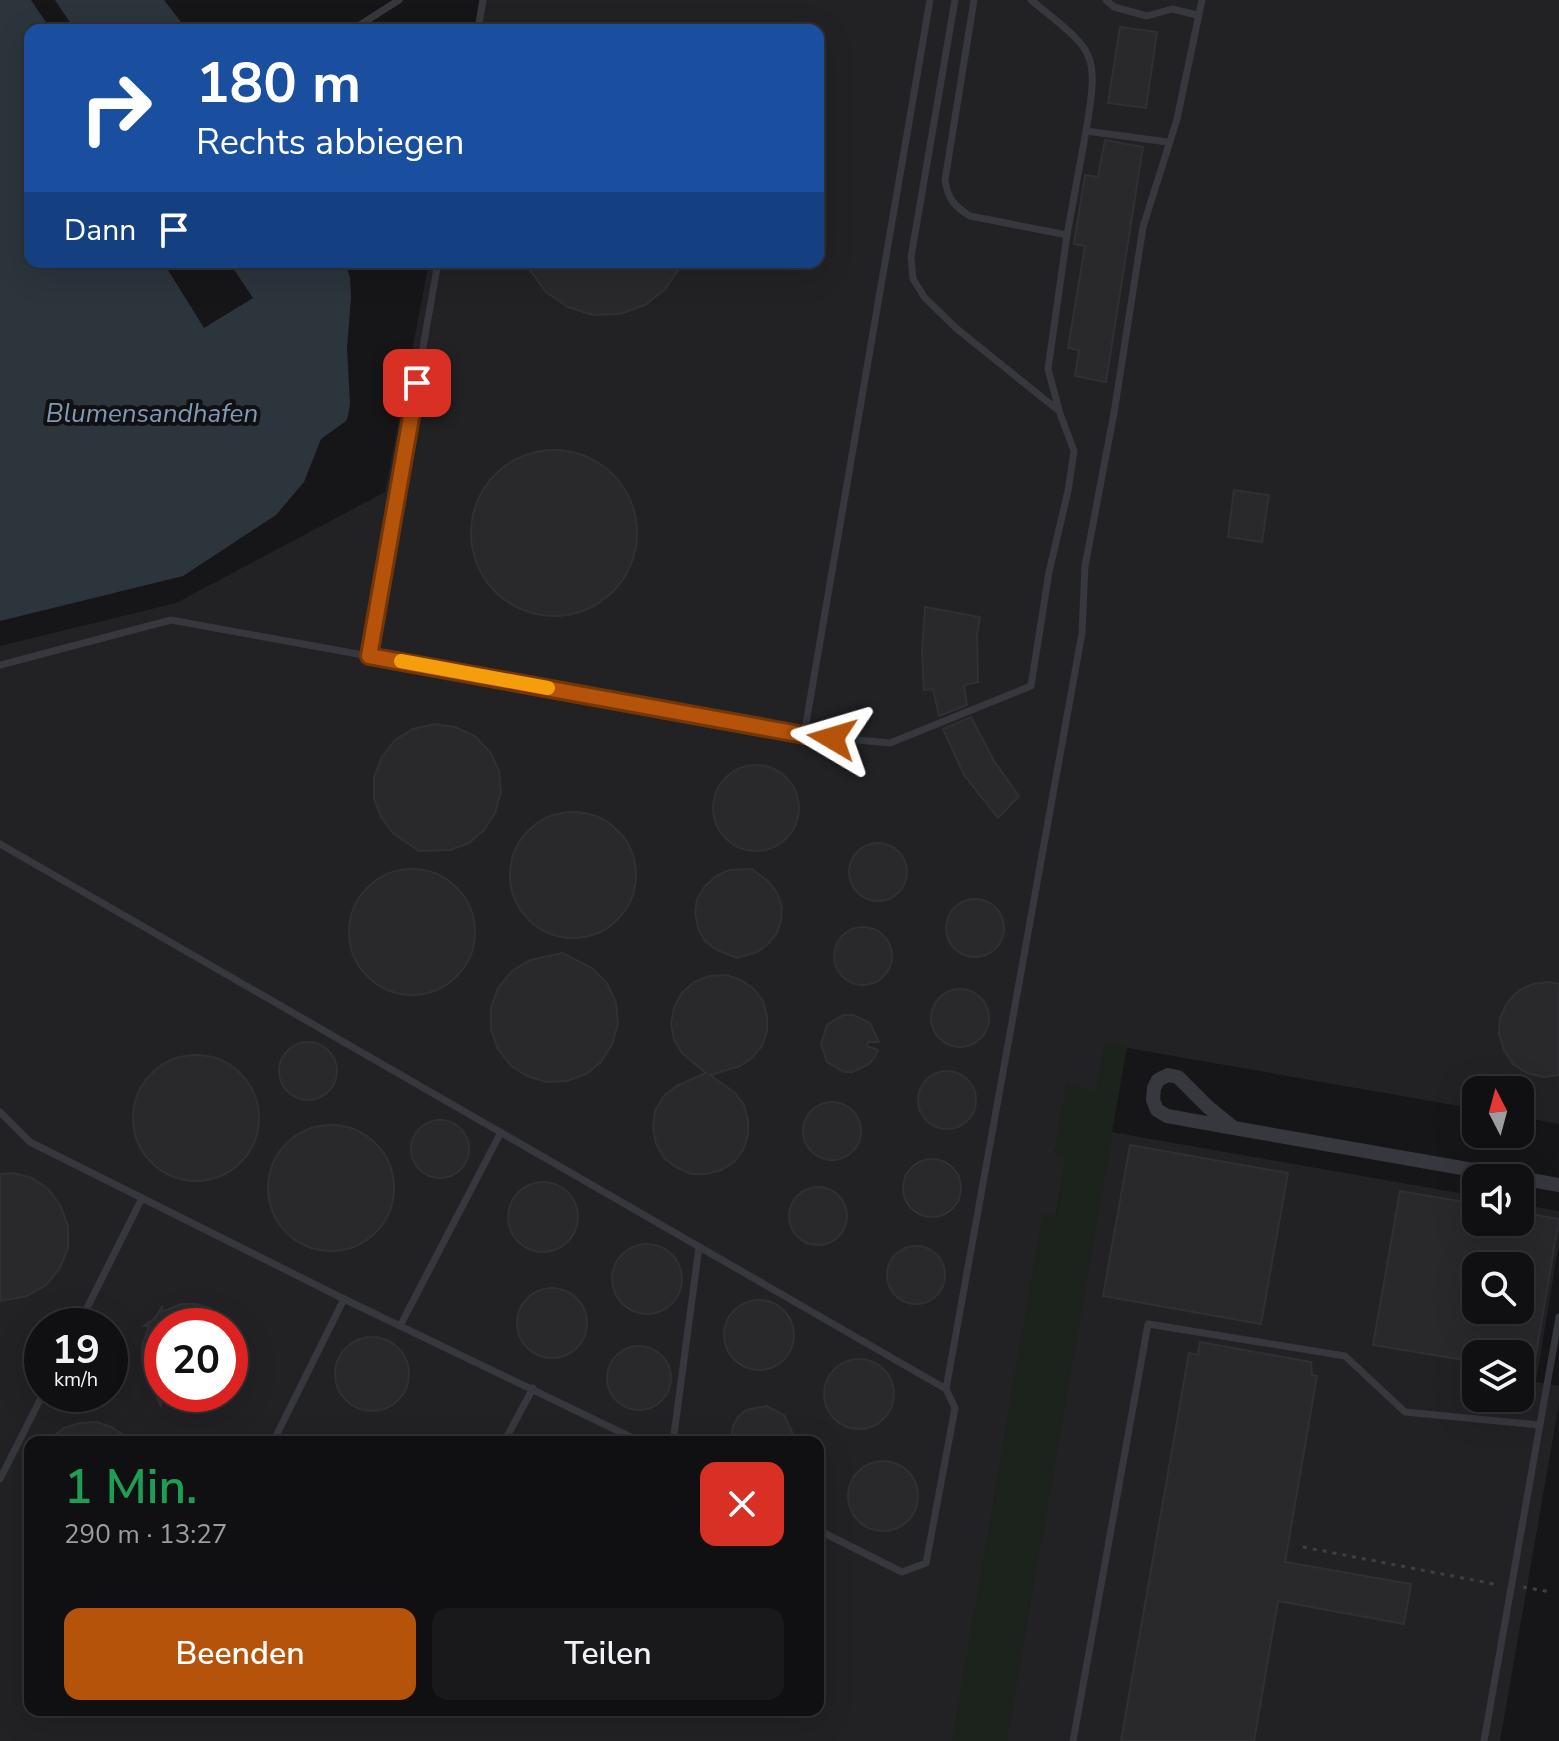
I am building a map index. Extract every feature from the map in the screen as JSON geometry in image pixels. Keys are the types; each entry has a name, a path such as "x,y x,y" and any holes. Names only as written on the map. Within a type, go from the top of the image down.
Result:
{"street":[{"path":"1234,1128 1178,1077 1168,1075 1158,1080 1153,1100 1157,1110 1167,1116 1234,1128 1462,1168"},
{"path":"1534,1181 1559,1185"}],"lane":[{"path":"361,24 399,0"},
{"path":"479,24 483,0"},
{"path":"804,735 930,0"},
{"path":"955,0 911,257 913,279 925,298 957,329 1059,411"},
{"path":"974,0 947,167 947,192 951,202 970,216 1067,235"},
{"path":"0,665 171,620 804,735 890,743 1031,686 1049,572 1074,451 1048,369 1094,73 1087,51 1079,41 1031,0"},
{"path":"1106,0 1114,7 1147,16 1172,9 1197,15"},
{"path":"946,1389 1082,633 1085,566 1114,413 1143,227 1177,119 1202,0"},
{"path":"1086,131 1168,142"},
{"path":"369,656 437,268"},
{"path":"0,844 946,1389 955,1408 926,1563 902,1572 824,1533"},
{"path":"0,1112 30,1142 344,1299 629,1436"},
{"path":"400,1326 501,1132"},
{"path":"87,1308 142,1198"},
{"path":"674,1436 699,1247"},
{"path":"276,1436 344,1299"},
{"path":"1484,1741 1559,1317"},
{"path":"1073,1741 1148,1324 1345,1356 1405,1412 1540,1425"},
{"path":"507,1436 533,1388"},
{"path":"0,1479 34,1412"}],"path":[{"path":"1303,1547 1488,1585 1551,1592"}],"shaded area":[{"path":"479,0 1559,0 1559,1124 1534,1120 1534,1076 1462,1076 1462,1107 1105,1044 1096,1094 1067,1084 1055,1153 1067,1155 1056,1216 1043,1215 953,1741 0,1741 0,646 176,603 385,492 428,268 824,268 824,24 475,24"},
{"path":"1105,1044 1127,1047 1006,1741 953,1741 1043,1214 1057,1215 1066,1156 1055,1153 1067,1083 1096,1093"},
{"path":"1112,1132 1462,1194 1462,1236 1534,1236 1534,1207 1559,1211 1559,1243 1536,1382 1559,1386 1559,1404 1500,1741 1006,1741"}],"water":[{"name":"Blumensandhafen","path":"0,0 164,0 182,24 24,24 24,268 347,268 351,298 347,348 348,416 346,421 321,439 304,482 276,515 183,576 0,621"}],"pier":[{"path":"31,0 55,0 71,24 47,24"},
{"path":"167,268 233,268 253,298 204,328"}],"building":[{"path":"1120,27 1157,32 1146,108 1108,103"},
{"path":"1105,140 1143,147 1106,382 1075,376 1079,350 1068,348 1085,246 1074,244 1085,175 1098,177"},
{"path":"528,268 680,268 665,289 645,305 620,314 593,315 568,307 546,292"},
{"path":"554,450 586,456 613,474 631,501 637,533 631,565 613,592 586,610 554,616 522,610 495,592 477,565 471,533 477,501 495,474 522,456"},
{"path":"1234,490 1269,495 1262,542 1228,537"},
{"path":"925,607 980,617 977,635 978,682 964,685 967,705 939,716 933,689 924,690 922,652"},
{"path":"971,717 994,761 1019,796 998,818 964,775 943,729"},
{"path":"434,724 455,727 475,736 490,752 499,771 501,792 495,813 484,830 469,843 450,850 419,851 393,833 381,817 374,798 374,777 382,757 395,740 413,729"},
{"path":"756,765 780,772 792,784 799,808 792,832 780,844 756,851 732,844 720,832 713,808 720,784 732,772"},
{"path":"573,812 597,817 618,830 631,851 636,875 631,899 618,920 597,933 573,938 549,933 528,920 515,899 510,875 515,851 528,830 549,817"},
{"path":"878,843 898,852 907,872 898,892 878,901 858,892 849,872 858,852"},
{"path":"412,869 436,874 457,887 470,908 475,932 470,956 457,977 436,990 412,995 388,990 367,977 354,956 349,932 354,908 367,887 388,874"},
{"path":"752,869 777,893 782,907 781,920 777,933 768,944 757,952 737,958 705,941 695,913 697,899 716,876 729,870"},
{"path":"975,899 995,908 1004,928 995,948 975,957 955,948 946,928 955,908"},
{"path":"863,927 883,936 892,956 883,976 863,985 843,976 834,956 843,936"},
{"path":"562,953 592,968 607,983 616,1002 618,1024 612,1044 601,1062 586,1074 567,1081 546,1082 527,1076 510,1065 498,1049 491,1030 491,1008 498,988 512,971 530,960"},
{"path":"726,975 754,989 763,1001 767,1031 762,1046 752,1058 740,1066 710,1075 735,1093 744,1105 748,1135 743,1150 734,1162 721,1170 691,1174 664,1158 656,1144 653,1127 655,1111 663,1097 676,1086 706,1073 683,1054 674,1040 671,1024 674,1007 682,993 694,982 709,976"},
{"path":"1533,984 1559,984 1559,1075 1543,1077 1527,1073 1513,1064 1499,1034 1500,1018 1507,1003 1518,991"},
{"path":"960,989 980,998 989,1018 980,1038 960,1047 940,1038 931,1018 940,998"},
{"path":"843,1015 853,1015 870,1023 879,1042 868,1042 867,1046 878,1050 875,1057 869,1064 853,1072 844,1072 827,1062 821,1044 827,1025"},
{"path":"308,1042 328,1051 337,1071 328,1091 308,1100 288,1091 279,1071 288,1051"},
{"path":"196,1055 220,1060 241,1073 254,1094 259,1118 254,1142 241,1163 220,1176 196,1181 172,1176 151,1163 138,1142 133,1118 138,1094 151,1073 172,1060"},
{"path":"947,1071 967,1080 976,1100 967,1120 947,1129 927,1120 918,1100 927,1080"},
{"path":"832,1102 852,1111 861,1131 852,1151 832,1160 812,1151 803,1131 812,1111"},
{"path":"440,1120 460,1129 469,1149 460,1169 440,1178 420,1169 411,1149 420,1129"},
{"path":"331,1125 355,1130 376,1143 389,1164 394,1188 389,1212 376,1233 355,1246 331,1251 307,1246 286,1233 273,1212 268,1188 273,1164 286,1143 307,1130"},
{"path":"1130,1145 1288,1173 1261,1324 1103,1296"},
{"path":"932,1159 952,1168 961,1188 952,1208 932,1217 912,1208 903,1188 912,1168"},
{"path":"13,1173 32,1178 48,1189 60,1205 68,1226 68,1248 60,1268 46,1285 27,1296 0,1301 0,1174"},
{"path":"543,1182 568,1192 578,1217 568,1242 543,1252 518,1242 508,1217 518,1192"},
{"path":"818,1187 838,1196 847,1216 838,1236 818,1245 798,1236 789,1216 798,1196"},
{"path":"1400,1191 1462,1202 1462,1236 1534,1236 1534,1215 1559,1219 1534,1366 1534,1340 1462,1340 1462,1360 1373,1345"},
{"path":"647,1244 672,1254 682,1279 672,1304 647,1314 622,1304 612,1279 622,1254"},
{"path":"916,1246 936,1255 945,1275 936,1295 916,1304 896,1295 887,1275 896,1255"},
{"path":"552,1288 577,1298 587,1323 577,1348 552,1358 527,1348 517,1323 527,1298"},
{"path":"759,1300 784,1310 794,1335 784,1360 759,1370 734,1360 724,1335 734,1310"},
{"path":"181,1304 196,1304 210,1308 172,1308"},
{"path":"372,1337 386,1340 398,1348 406,1360 409,1374 406,1388 398,1400 386,1408 372,1411 358,1408 346,1400 338,1388 335,1374 338,1360 346,1348 358,1340"},
{"path":"144,1340 144,1365 142,1360"},
{"path":"1200,1342 1311,1362 1312,1375 1317,1376 1285,1562 1411,1584 1404,1624 1278,1601 1254,1741 1121,1741 1189,1353 1198,1355"},
{"path":"639,1346 657,1352 665,1360 671,1378 665,1396 657,1404 639,1410 621,1404 613,1396 607,1378 613,1360 621,1352"},
{"path":"859,1359 884,1369 894,1394 884,1419 859,1429 834,1419 824,1394 834,1369"},
{"path":"766,1406 784,1415 792,1436 732,1436 733,1426 746,1410"},
{"path":"97,1422 124,1436 54,1436 64,1428"},
{"path":"883,1461 908,1471 918,1496 908,1521 883,1531 858,1521 848,1496 858,1471"}],"slow traffic":[{"path":"401,661 548,688"}],"route":[{"path":"417,383 369,656 832,738"}]}
